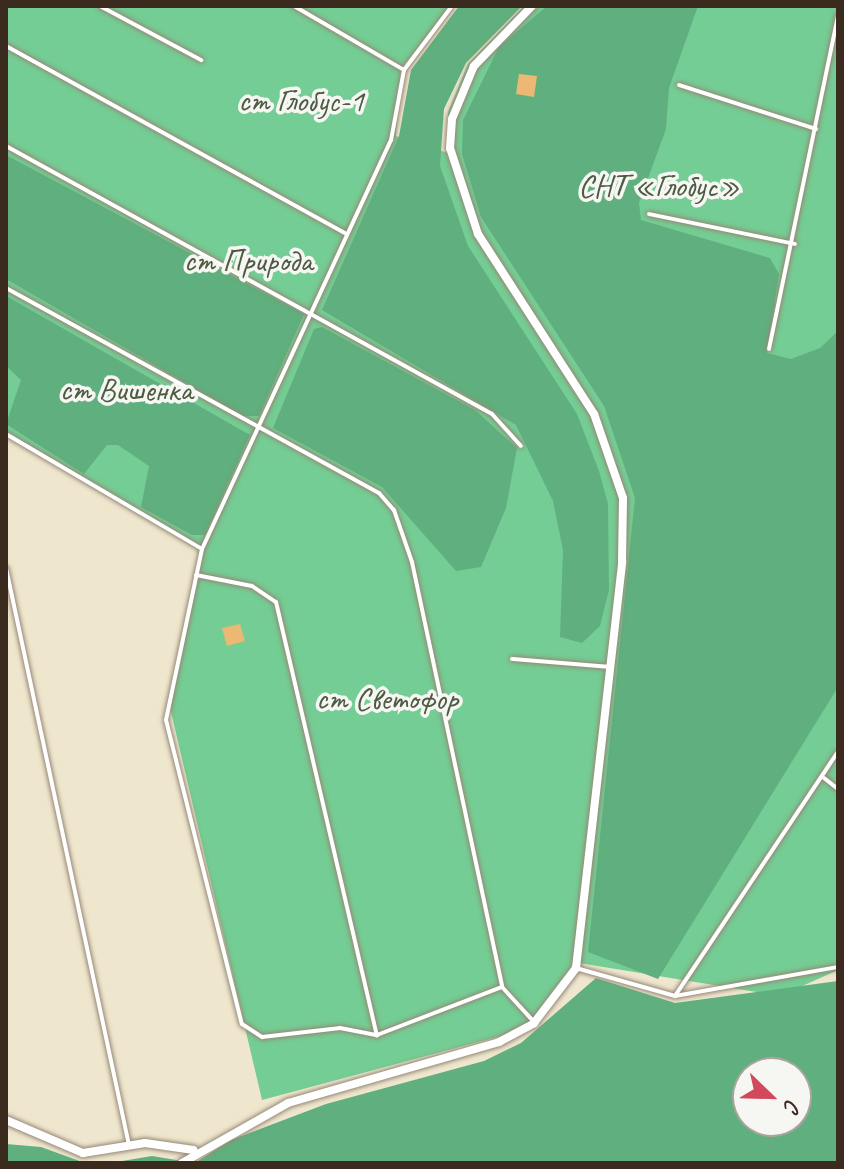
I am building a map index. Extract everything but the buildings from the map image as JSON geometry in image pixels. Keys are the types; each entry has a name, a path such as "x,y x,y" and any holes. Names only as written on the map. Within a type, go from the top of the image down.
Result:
{"street":[{"path":"182,1163 193,1150 288,1103 499,1042 534,1023 576,968 623,548 618,473 594,414 478,234 450,148 452,119 474,66 532,6"},
{"path":"6,1120 83,1153 130,1146 193,1150"}],"lane":[{"path":"100,6 201,60"},
{"path":"294,6 404,70"},
{"path":"451,6 404,70 391,140 314,314 202,549 166,720 242,1024 262,1037 324,1028 377,1035 502,987"},
{"path":"769,349 795,244 838,15"},
{"path":"6,46 347,234"},
{"path":"679,85 816,129"},
{"path":"6,146 492,414 521,446"},
{"path":"649,214 795,244"},
{"path":"6,288 259,432 379,493 402,524 502,987 534,1023"},
{"path":"6,434 202,549"},
{"path":"6,568 130,1146"},
{"path":"196,575 252,586 276,602 377,1035"},
{"path":"512,659 609,667"},
{"path":"675,996 824,778 838,752"},
{"path":"824,778 838,789"},
{"path":"576,968 675,996 838,967"}],"green space":[{"path":"6,6 451,6 401,69 396,136 448,153 448,112 468,64 524,6 838,6 838,970 780,996 573,962 557,999 519,1031 262,1100 168,699 202,552 6,435"},
{"path":"459,6 522,6 466,63 444,109 440,166 468,246 577,414 599,471 608,504 609,590 600,626 582,643 560,637 563,550 553,501 516,425 322,310 399,136 411,70"},
{"name":"СНТ «Глобус»","path":"547,6 698,6 669,88 666,129 639,203 641,220 770,258 779,274 767,353 791,359 820,348 838,331 838,687 658,979 588,952 635,498 604,406 481,217 462,154 463,120 499,47"},
{"path":"6,155 304,314 259,416 243,416 6,279"},
{"name":"ст Вишенка","path":"6,296 250,435 205,535 192,535 141,507 149,466 118,445 107,445 84,474 6,424 21,380 6,366"},
{"path":"322,327 475,410 517,448 506,508 481,567 456,571 382,487 273,428 314,329"},
{"path":"596,978 675,1003 838,981 838,1163 195,1163 231,1140 326,1104 484,1061 521,1043"},
{"path":"6,1144 41,1147 85,1163 6,1163"},
{"path":"152,1156 195,1163 110,1163"}],"park label":[{"name":"ст Глобус-1","path":"301,101"},
{"name":"ст Природа","path":"248,261"},
{"name":"ст Светофор","path":"387,699"}]}
